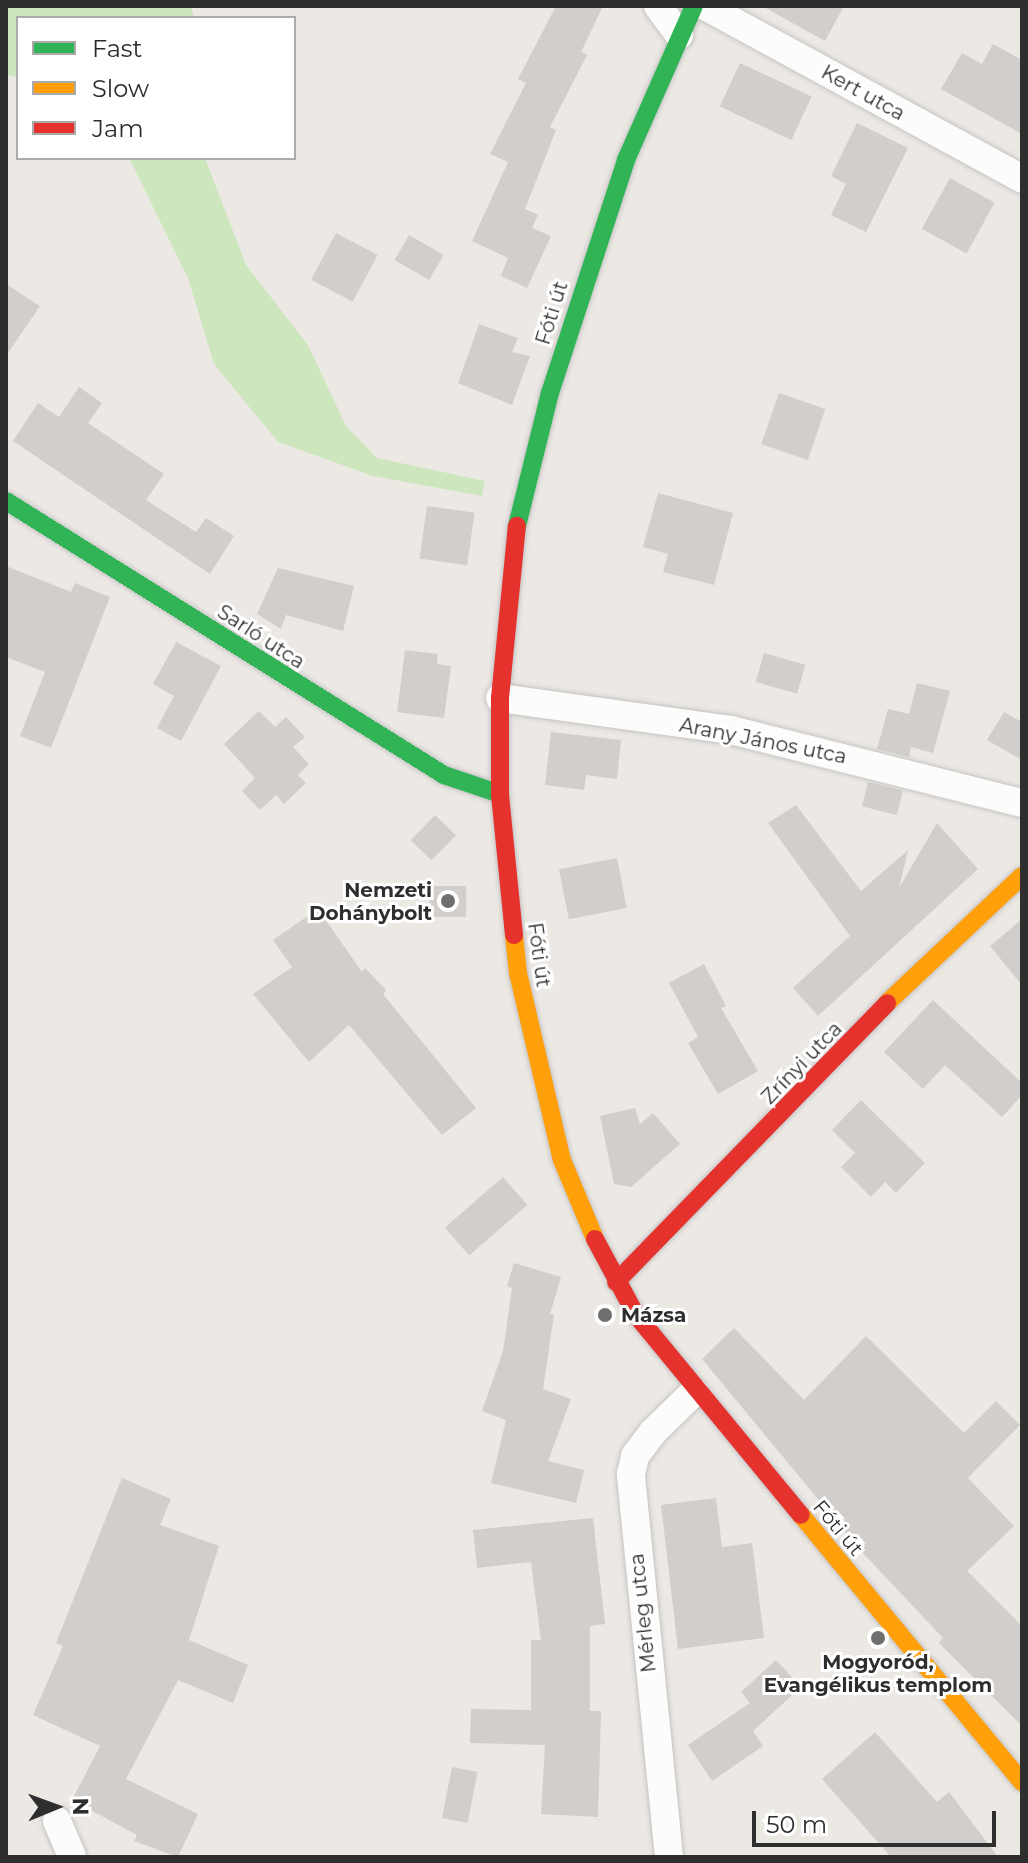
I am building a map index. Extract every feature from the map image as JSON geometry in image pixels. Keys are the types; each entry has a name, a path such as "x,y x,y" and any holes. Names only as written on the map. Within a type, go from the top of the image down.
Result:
{"main road":[{"name":"Fóti út","path":"694,6 626,160 550,393 517,524 500,698 500,794 518,973 533,1052 562,1160 616,1282 694,1392 1022,1782"},
{"name":"Sarló utca","path":"6,501 311,696 444,775 500,794"},
{"name":"Zrínyi utca","path":"616,1282 939,950 1022,876"}],"street":[{"path":"658,6 679,35"},
{"name":"Kert utca","path":"705,6 1022,179"},
{"name":"Arany János utca","path":"500,698 731,730 1022,803"},
{"name":"Mérleg utca","path":"669,1857 631,1474 635,1456 653,1432 694,1392"},
{"path":"57,1821 72,1857"}],"green space":[{"path":"6,6 191,6 194,16 16,16 16,77 6,75"},
{"path":"130,160 206,160 246,265 308,345 346,426 377,458 485,481 482,496 373,476 278,442 214,364 188,278"}],"building":[{"path":"556,6 603,6 581,52 587,55 550,127 556,130 525,209 538,215 532,228 551,236 527,288 501,276 508,258 472,241 508,162 490,154 526,83 518,79"},
{"path":"762,6 844,6 825,41"},
{"path":"993,44 1022,60 1022,134 941,89 962,53 982,64"},
{"path":"740,63 812,96 791,140 720,107"},
{"path":"857,123 908,148 866,232 831,215 846,184 831,176"},
{"path":"950,178 995,203 966,253 922,229"},
{"path":"336,233 377,255 353,302 311,280"},
{"path":"409,235 444,255 429,280 394,260"},
{"path":"6,284 40,306 6,356"},
{"path":"479,324 518,338 512,352 530,356 512,405 458,383"},
{"path":"79,387 102,403 88,423 164,474 146,500 196,532 206,518 234,536 210,574 13,441 38,403 59,417"},
{"path":"779,393 825,409 808,460 761,444"},
{"path":"658,493 733,513 714,585 663,572 668,554 643,547"},
{"path":"427,506 475,513 467,565 420,558"},
{"path":"6,566 71,592 75,583 110,597 51,748 20,736 45,672 6,657"},
{"path":"278,568 354,586 343,631 286,615 281,629 257,614"},
{"path":"176,642 221,666 181,741 157,728 174,696 153,684"},
{"path":"405,650 438,654 437,664 451,666 444,718 397,712"},
{"path":"764,653 805,665 797,694 756,682"},
{"path":"917,683 950,691 933,753 911,747 909,757 877,749 888,709 909,714"},
{"path":"259,711 275,727 286,717 305,737 293,747 309,764 298,775 306,783 284,804 276,795 260,810 242,791 255,778 224,744"},
{"path":"1004,712 1022,722 1022,760 987,740"},
{"path":"551,732 621,740 617,779 586,775 584,790 545,785"},
{"path":"868,782 903,791 897,815 862,806"},
{"path":"796,805 861,891 908,850 899,888 937,823 978,869 818,1016 793,988 850,936 768,823"},
{"path":"435,815 456,835 432,860 411,840"},
{"path":"617,858 627,908 569,919 559,869"},
{"name":"Nemzeti Dohánybolt","path":"429,886 466,886 466,917 429,917"},
{"path":"318,909 362,972 365,968 386,990 383,994 476,1108 442,1135 349,1025 309,1062 253,994 292,967 273,940"},
{"path":"1022,919 1022,985 990,946"},
{"path":"704,964 726,1006 721,1008 758,1071 718,1094 688,1043 698,1037 669,983"},
{"path":"933,1000 1022,1083 1022,1095 1002,1117 945,1065 923,1089 884,1052"},
{"path":"861,1100 925,1163 896,1193 885,1182 871,1197 841,1167 855,1153 832,1130"},
{"path":"635,1108 640,1124 653,1113 680,1144 631,1187 614,1184 600,1116"},
{"path":"503,1177 527,1205 469,1255 445,1228"},
{"path":"514,1263 561,1277 550,1314 554,1315 543,1389 571,1399 548,1461 584,1470 576,1503 491,1483 506,1420 482,1411 503,1351 512,1288 507,1286"},
{"path":"734,1328 804,1400 866,1336 964,1433 996,1401 1020,1425 968,1478 1014,1526 967,1571 1022,1626 1022,1726 939,1643 943,1638 862,1552 702,1359"},
{"path":"122,1478 171,1499 160,1525 219,1546 189,1640 248,1665 233,1703 178,1680 126,1779 198,1814 178,1857 134,1841 137,1835 72,1800 100,1746 33,1715 63,1646 56,1643"},
{"path":"716,1498 722,1547 752,1543 764,1638 678,1649 661,1505"},
{"path":"593,1518 605,1624 590,1626 590,1711 601,1711 598,1817 541,1814 545,1745 470,1743 471,1709 531,1710 531,1640 541,1640 531,1562 477,1568 473,1530"},
{"path":"776,1660 801,1687 753,1731 763,1746 712,1781 688,1745 750,1703 741,1692"},
{"path":"875,1732 937,1802 949,1792 998,1857 891,1857 822,1779"},
{"path":"452,1767 478,1772 468,1823 442,1818"}],"traffic: fast":[{"path":"517,526 550,393 626,160 694,6"},
{"path":"6,501 444,775 500,794"}],"traffic: slow":[{"path":"887,1003 1022,876"},
{"path":"514,935 518,973 562,1160 595,1239"},
{"path":"801,1515 1022,1782"}],"traffic: jam":[{"path":"514,935 500,794 500,698 517,526"},
{"path":"616,1282 887,1003"},
{"path":"595,1239 636,1315 801,1515"}],"place":[{"name":"Nemzeti Dohánybolt","path":"448,901"},
{"name":"Mázsa","path":"605,1315"},
{"name":"Mogyoród, Evangélikus templom","path":"878,1638"}]}
